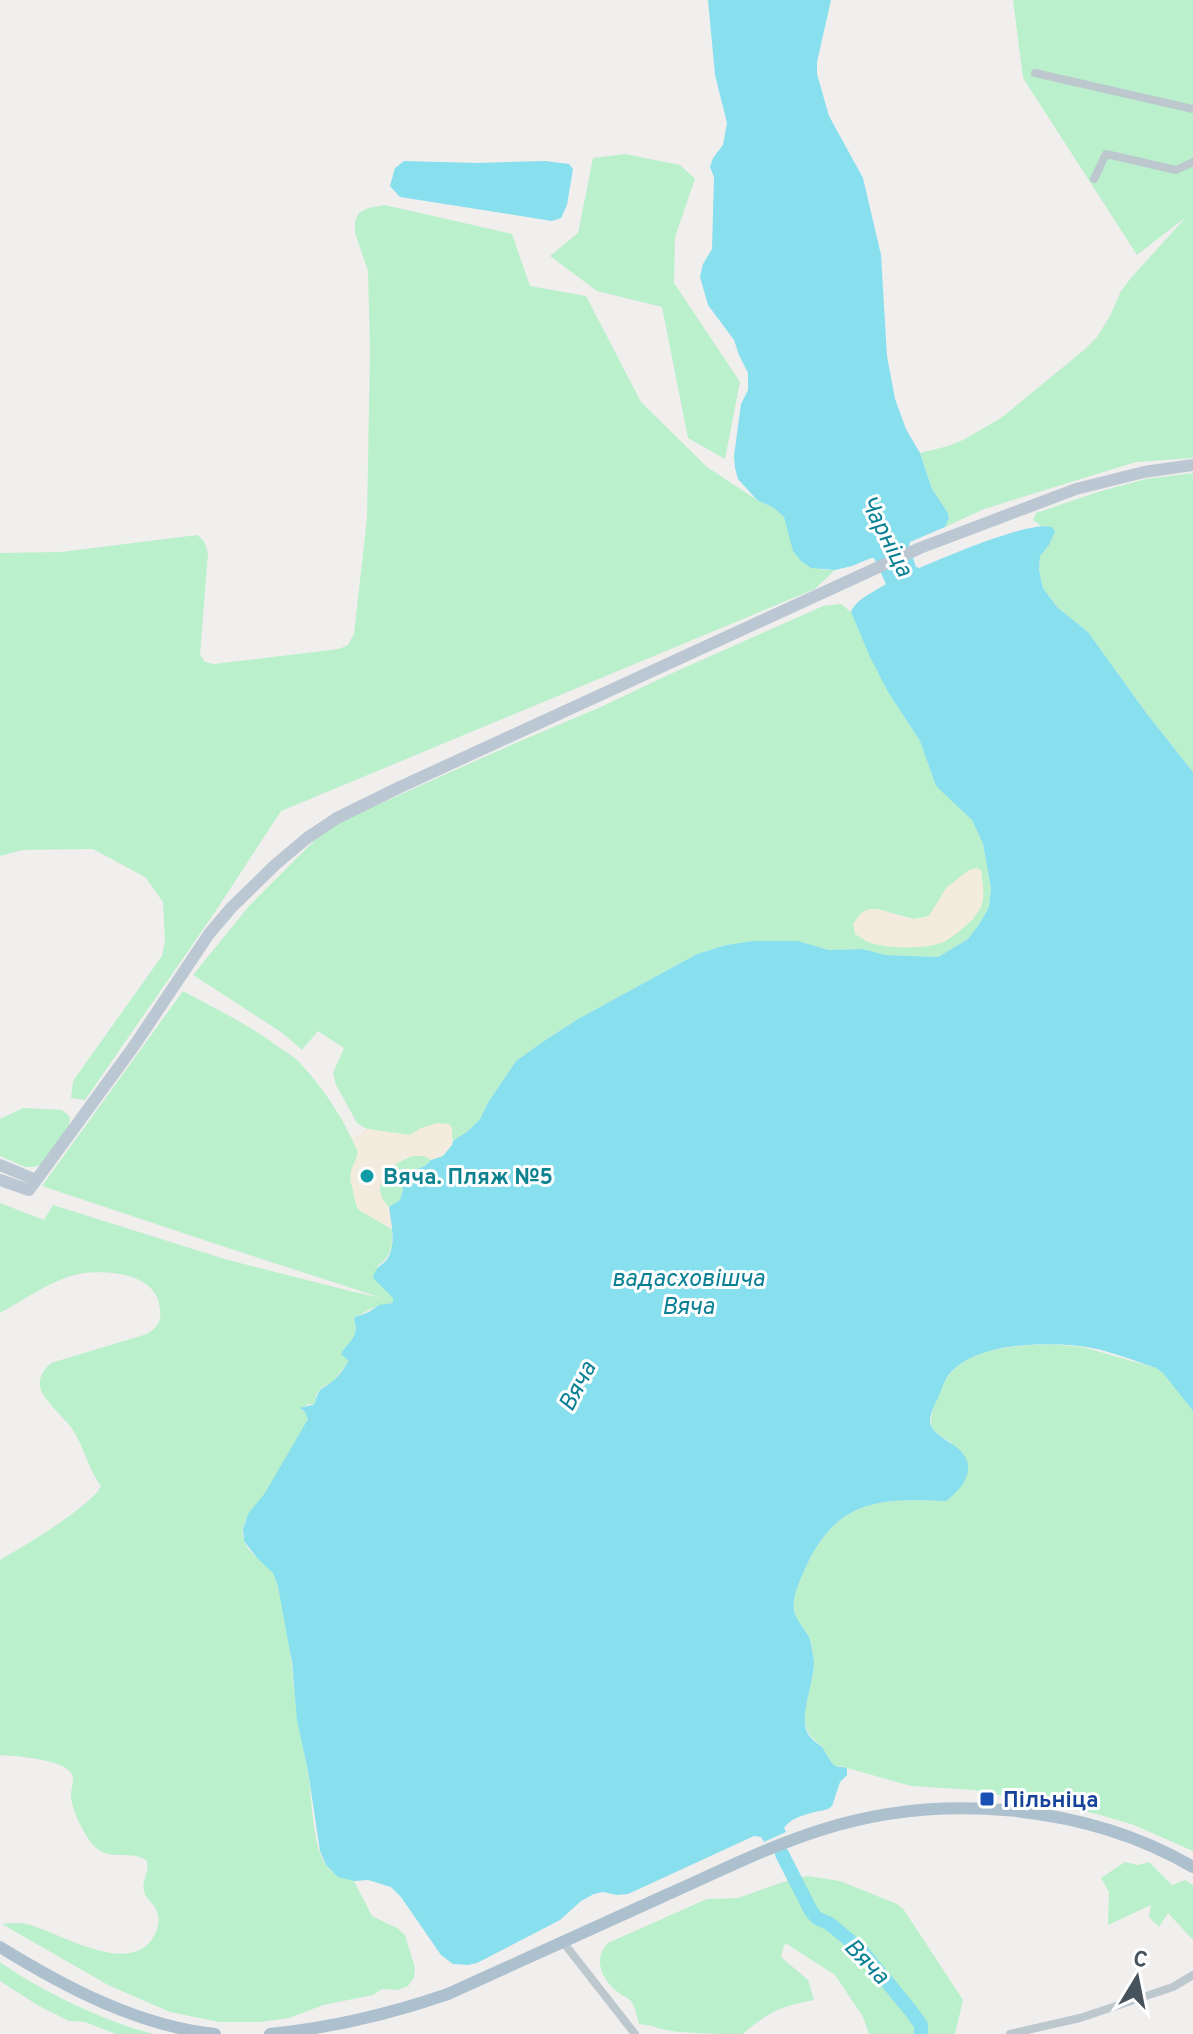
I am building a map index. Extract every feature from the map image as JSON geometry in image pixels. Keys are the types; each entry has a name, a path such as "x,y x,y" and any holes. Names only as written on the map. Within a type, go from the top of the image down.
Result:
{"main road":[{"path":"270,2034 358,2020 448,1994 762,1852 822,1830 879,1816 970,1808 1054,1817 1131,1838 1193,1867"},
{"path":"0,1947 60,1981 126,2011 215,2034"}],"street":[{"path":"1035,73 1193,109"},
{"path":"1094,179 1106,154 1176,170 1193,162"},
{"path":"32,1185 134,1046 209,934 275,865 337,818 920,548 1076,489 1144,472 1193,465"},
{"path":"0,1165 32,1185"},
{"path":"0,1180 32,1185"},
{"path":"563,1942 635,2034"},
{"path":"1010,2034 1080,2018 1173,1987 1193,1975"}],"green space":[{"path":"1013,0 1193,0 1193,458 1136,462 984,509 945,527 948,513 932,489 920,453 963,440 1001,418 1084,350 1097,337 1121,291 1186,217 1137,255 1023,78"},
{"path":"625,154 680,165 695,179 675,237 674,283 740,382 725,459 688,438 662,307 597,291 550,256 578,233 593,158"},
{"path":"385,205 512,234 530,286 586,296 641,402 707,467 784,517 787,526 822,570 835,570 815,589 281,811 85,1100 71,1098 73,1081 162,956 165,940 163,902 145,877 93,849 22,850 0,856 0,553 61,552 197,535 204,541 208,553 200,655 205,662 214,664 339,649 348,645 354,634 367,518 370,350 368,271 355,233 355,221 359,213 368,208"},
{"path":"1193,473 1193,772 1088,632 1057,607 1043,588 1039,570 1040,556 1049,545 1047,526 1033,520 1036,513 1101,491 1146,479"},
{"path":"841,604 851,612 888,692 920,741 936,785 972,820 983,844 991,888 989,907 968,939 938,957 885,955 863,949 829,950 798,941 753,941 697,954 578,1019 516,1061 480,1119 453,1141 451,1134 421,1128 410,1135 367,1129 357,1123 336,1085 333,1073 344,1048 318,1031 302,1050 281,1032 193,975 249,906 328,827 823,606","holes":["981,870 974,918 944,942 908,947 867,941 876,909 914,919 929,916 947,887"]},
{"path":"183,991 257,1032 296,1059 309,1073 333,1105 358,1152 350,1181 357,1207 392,1229 390,1250 386,1259 377,1266 393,1303 376,1307 354,1319 355,1335 345,1348 348,1362 333,1382 322,1387 316,1395 315,1404 308,1404 301,1410 308,1419 265,1493 246,1519 243,1536 249,1549 273,1573 277,1582 320,1853 333,1872 354,1881 372,1916 405,1935 415,1968 414,1978 408,1986 397,1990 382,1989 373,1995 323,2005 289,2018 260,2022 219,2022 170,2012 108,1985 2,1924 29,1925 96,1950 114,1953 130,1953 143,1948 157,1928 157,1912 143,1887 147,1861 134,1856 108,1854 91,1843 74,1809 71,1773 49,1761 0,1755 0,1560 71,1515 101,1486 73,1430 43,1395 40,1379 43,1372 51,1363 147,1334 158,1324 160,1313 157,1297 142,1281 120,1274 95,1272 62,1279 0,1313 0,1203 44,1220 53,1205 228,1260 382,1298 42,1186"},
{"path":"23,1108 62,1110 70,1117 69,1126 44,1164 34,1167 25,1167 0,1156 0,1119"},
{"path":"422,1154 431,1160 425,1166 402,1175 400,1200 389,1207 380,1193 384,1177 401,1161"},
{"path":"1050,1344 1083,1347 1156,1368 1193,1411 1193,1851 1134,1825 1097,1814 973,1790 911,1786 833,1766 805,1724 814,1660 811,1642 797,1618 794,1605 798,1584 817,1546 845,1516 862,1508 900,1501 946,1501 952,1443 935,1432 931,1419 947,1378 958,1366 982,1353 1009,1347"},
{"path":"1125,1862 1138,1865 1149,1862 1172,1885 1185,1880 1193,1885 1193,1940 1168,1913 1159,1927 1149,1917 1151,1905 1108,1925 1109,1892 1101,1878"},
{"path":"807,1876 840,1881 897,1904 904,1910 963,2000 955,2034 869,2034 863,2017 835,1975 787,1944 781,1957 808,1980 814,2000 776,2011 743,2034 670,2031 639,2024 632,2002 613,1988 601,1970 601,1956 608,1943 707,1899 738,1898"},
{"path":"0,1962 74,2004 115,2022 154,2034 116,2034 85,2022 69,2021 0,1981"}],"sand":[{"path":"976,868 981,870 981,907 975,917 945,941 928,946 894,947 873,944 855,934 853,925 866,910 882,910 907,918 929,916 947,887"},
{"name":"Вяча. Пляж №5","path":"437,1123 449,1124 452,1128 452,1145 443,1156 431,1160 424,1156 406,1158 391,1169 381,1184 380,1192 389,1209 392,1229 359,1210 351,1179 358,1152 352,1138 367,1129 410,1135"}],"water":[{"name":"вадасховішча Вяча","path":"708,0 831,0 817,74 829,116 863,178 881,255 887,356 895,399 906,429 920,453 932,489 949,518 945,527 910,542 916,567 1006,534 1052,527 1055,531 1040,556 1043,588 1057,607 1088,632 1193,772 1193,1411 1156,1368 1090,1347 1048,1344 1013,1346 964,1362 946,1378 930,1421 936,1433 966,1458 968,1471 962,1486 946,1501 879,1503 845,1516 817,1546 796,1590 794,1611 809,1637 814,1661 805,1726 809,1736 822,1747 833,1765 847,1768 847,1775 840,1782 832,1806 793,1820 784,1828 786,1832 764,1842 761,1837 754,1836 628,1894 594,1894 560,1920 477,1963 453,1964 441,1955 391,1887 368,1880 338,1877 326,1865 320,1851 297,1720 292,1663 278,1586 273,1573 244,1541 243,1529 248,1514 265,1493 308,1419 300,1408 315,1404 320,1390 337,1377 348,1362 341,1354 355,1335 355,1317 379,1305 393,1303 393,1298 373,1278 391,1250 389,1207 400,1200 402,1175 443,1156 453,1141 480,1119 516,1061 578,1019 697,954 753,941 798,941 829,950 863,949 885,955 938,957 968,939 989,907 991,888 983,844 972,820 936,786 920,741 888,692 851,612 861,600 886,584 874,558 835,570 811,568 793,551 784,517 757,500 738,479 734,456 741,404 748,390 748,373 734,340 708,305 700,277 712,249 714,177 710,167 723,145 727,123 715,75"},
{"path":"404,161 545,161 569,164 573,169 567,205 561,218 552,221 400,197 390,186 395,168"}],"waterway":[{"name":"Вяча","path":"782,1854 811,1911 861,1950 911,2011 921,2025 921,2034"}],"place":[{"name":"Вяча. Пляж №5","path":"367,1176"},
{"name":"Пільніца","path":"987,1799"}],"water label":[{"name":"Чарніца","path":"887,536"}]}
